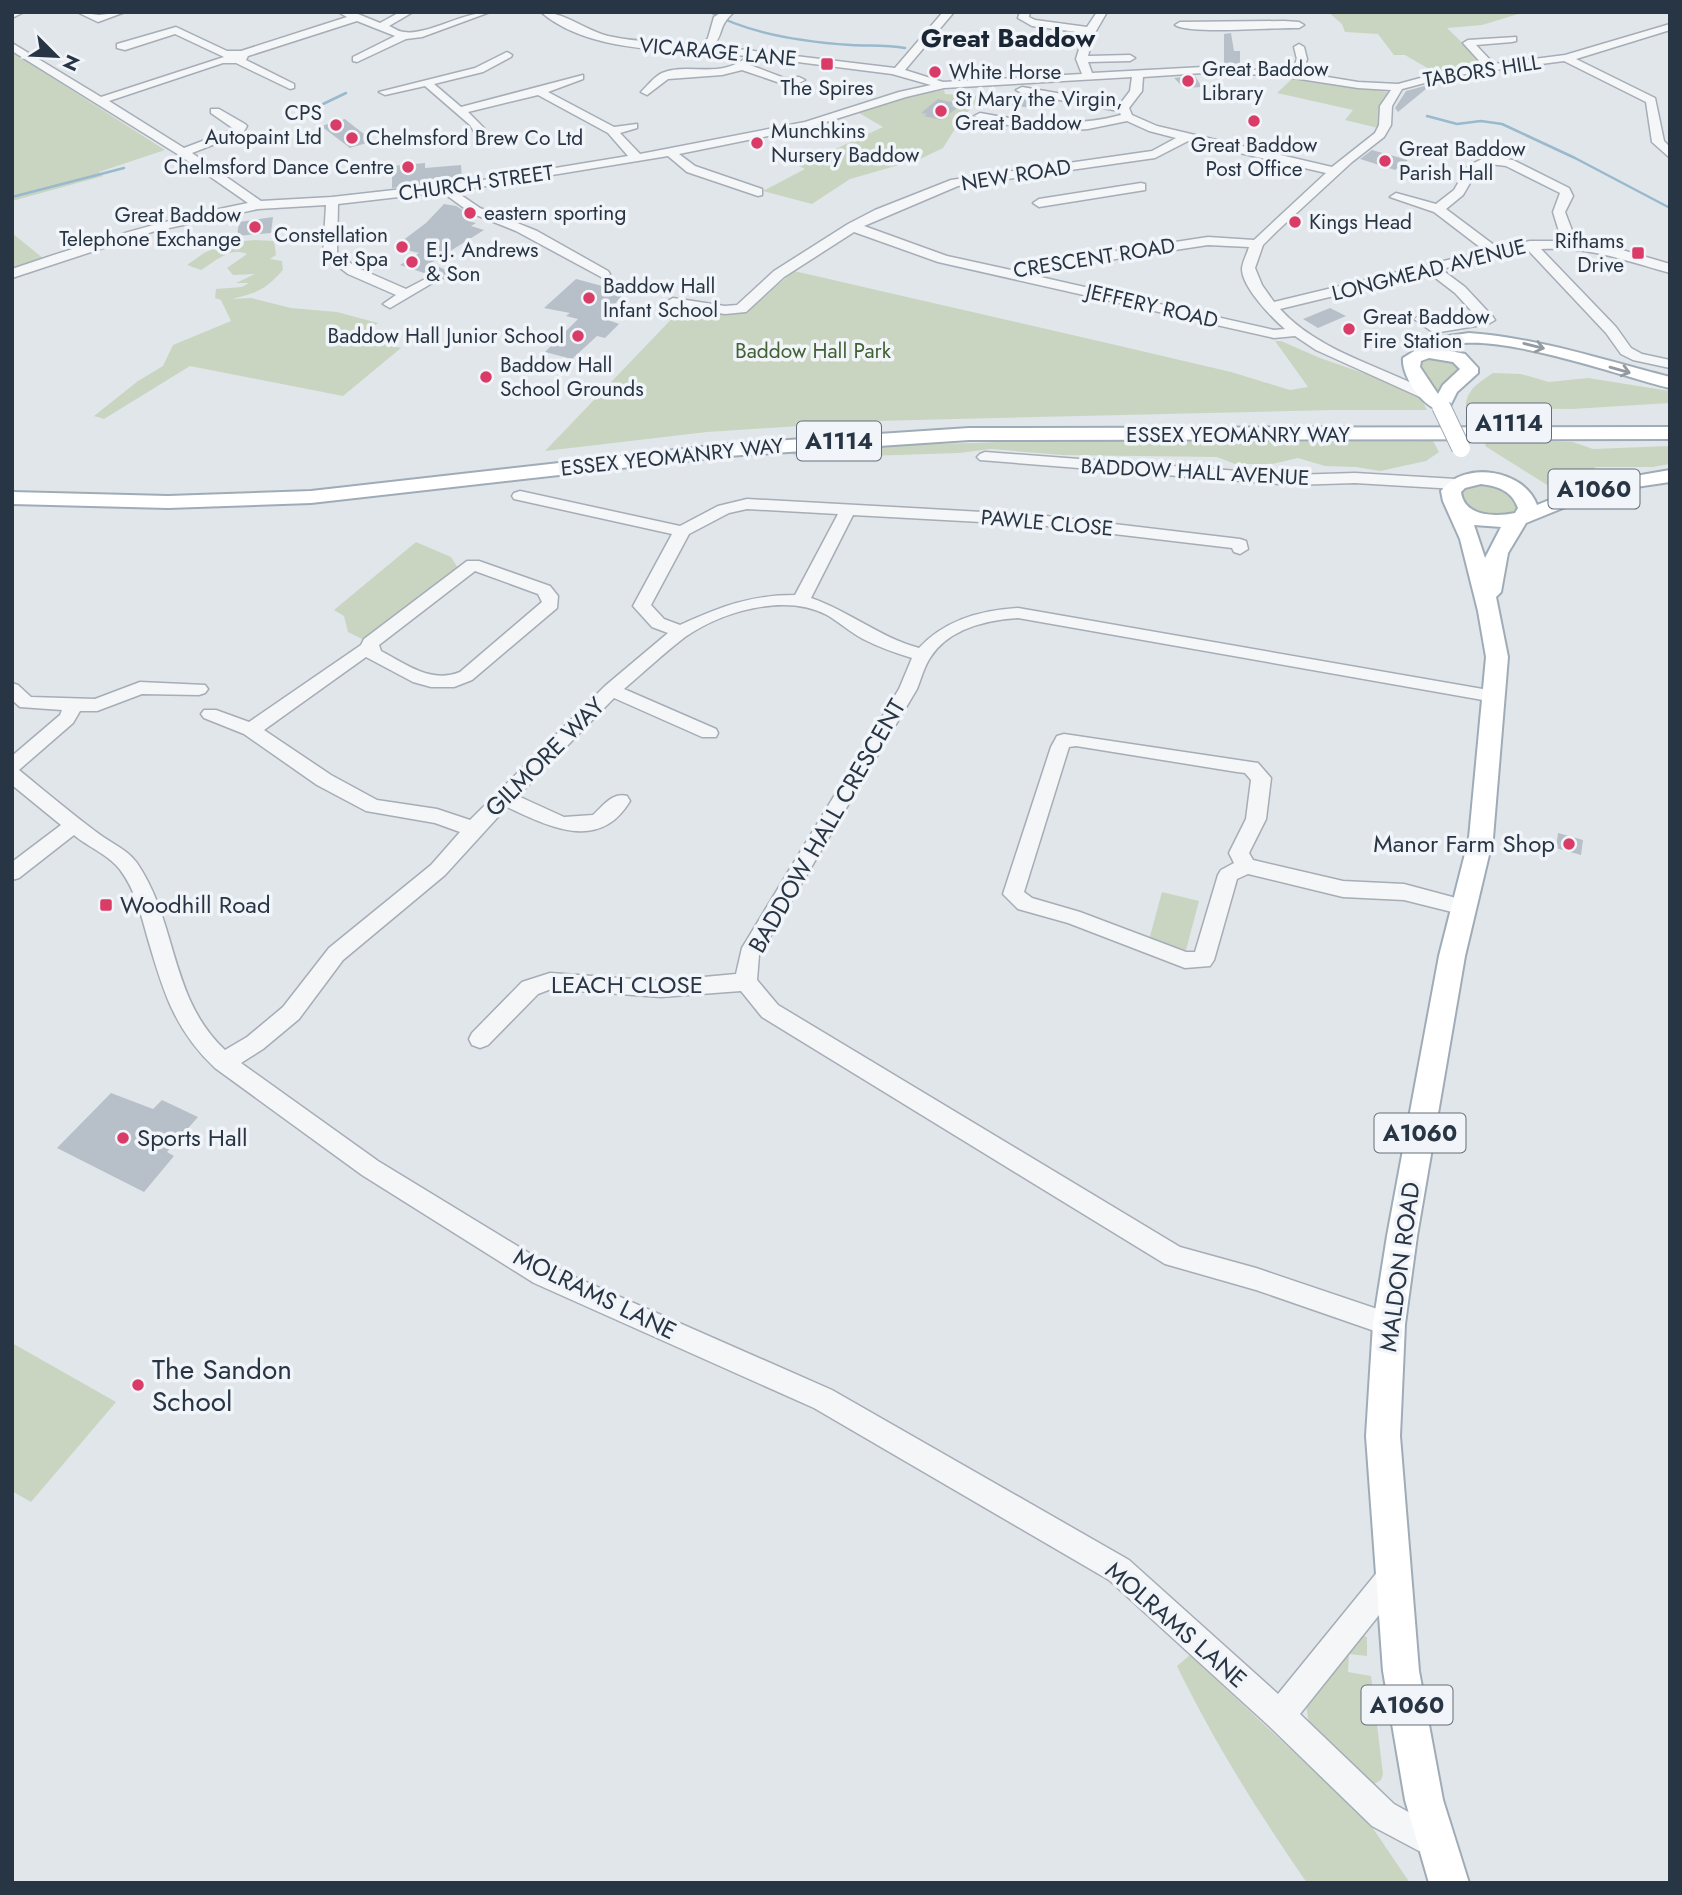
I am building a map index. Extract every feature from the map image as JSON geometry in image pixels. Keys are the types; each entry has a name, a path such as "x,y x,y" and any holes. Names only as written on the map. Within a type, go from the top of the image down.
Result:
{"main road":[{"path":"1495,480 1461,447 1436,402 1413,373 1417,356 1430,345 1443,341 1496,339 1670,383"},
{"path":"1417,356 1450,354 1466,363 1469,368 1469,373 1436,402"},
{"name":"ESSEX YEOMANRY WAY","path":"12,484 72,488 200,489 289,484 439,472 618,449 844,428 997,422 1670,423"},
{"name":"ESSEX YEOMANRY WAY","path":"12,498 168,502 311,496 728,450 969,434 1670,433"},
{"name":"MALDON ROAD","path":"1450,1883 1433,1834 1405,1696 1393,1574 1384,1436 1389,1324 1448,982 1481,838 1494,696 1497,657 1489,611 1455,493 1461,447"},
{"name":"A1060","path":"1521,517 1597,488 1670,475"},
{"path":"1475,479 1495,480 1517,489 1526,498 1528,508 1521,517 1490,522 1470,516 1455,493 1475,479"},
{"name":"MALDON ROAD","path":"1489,611 1494,561 1508,532 1521,517"}],"street":[{"path":"12,15 19,12"},
{"path":"82,12 103,21 120,12"},
{"path":"343,12 404,36 418,35 485,12"},
{"path":"380,27 408,12"},
{"name":"VICARAGE LANE","path":"547,12 583,33 611,41 652,47 705,48 756,54 897,73 941,85"},
{"path":"897,73 949,12"},
{"path":"1025,12 1023,18 1032,23 1091,31"},
{"path":"1089,77 1080,59 1102,12"},
{"path":"705,48 713,39 723,16"},
{"path":"1181,22 1201,17"},
{"path":"99,101 224,57 240,57 356,18"},
{"path":"1181,22 1216,27 1284,21 1299,25"},
{"name":"TABORS HILL","path":"994,84 1214,70 1398,87 1450,73 1566,58 1670,27"},
{"path":"134,42 176,30 224,57"},
{"path":"366,57 404,36"},
{"path":"1491,67 1468,43 1512,39"},
{"path":"12,46 183,152 258,205"},
{"path":"1296,76 1303,59 1299,47"},
{"path":"647,86 673,73 706,75 743,66 756,54"},
{"path":"385,92 479,70 507,55"},
{"path":"240,57 290,86"},
{"path":"1080,59 1129,58"},
{"path":"1566,58 1656,100 1658,142 1670,154"},
{"path":"743,66 775,79 799,80"},
{"path":"458,111 539,91 582,77 561,74"},
{"path":"980,116 1036,128 1095,126 1126,113 1136,91 1138,74"},
{"path":"428,83 435,95 480,129 484,139"},
{"path":"941,85 994,84 1000,88 1102,103 1153,129 1334,171"},
{"name":"CHURCH STREET","path":"12,274 152,228 258,205 332,201 446,189 782,135 902,94 941,85"},
{"path":"1398,87 1386,106 1385,125 1380,135 1334,171 1257,244 1248,268 1252,282 1294,332 1409,384 1436,402"},
{"path":"539,91 612,131 637,158"},
{"path":"183,152 239,131 241,125 215,111"},
{"path":"612,131 633,126"},
{"path":"1656,132 1670,133"},
{"name":"NEW ROAD","path":"673,302 725,310 741,309 779,274 853,228 879,213 955,183 1091,179 1155,154 1186,137"},
{"path":"670,152 691,169 747,191"},
{"path":"1438,209 1459,192 1478,163 1488,160 1509,163 1565,191 1567,196 1559,212 1570,244"},
{"path":"1039,203 1091,179 1141,187"},
{"path":"446,189 458,203 529,232 579,264 603,274"},
{"path":"1396,197 1438,209 1495,252"},
{"path":"332,201 335,253 353,271 406,294"},
{"name":"CRESCENT ROAD","path":"853,228 925,254 1009,273 1208,241 1257,244"},
{"name":"LONGMEAD AVENUE","path":"1271,307 1530,245 1570,244 1620,251 1670,269"},
{"path":"1530,245 1611,330 1626,351 1638,357 1670,364"},
{"path":"1421,319 1434,328 1441,329 1492,323 1460,290 1431,268"},
{"name":"JEFFERY ROAD","path":"1009,273 1268,333 1294,332"},
{"path":"390,304 427,282"},
{"path":"1342,356 1379,363 1417,356"},
{"name":"BADDOW HALL AVENUE","path":"985,457 1279,480 1355,478 1404,483 1455,493"},
{"path":"520,496 682,531 642,606 658,623 681,632"},
{"name":"PAWLE CLOSE","path":"682,531 724,509 747,504 1038,520 1240,544 1240,549"},
{"path":"801,600 848,510"},
{"path":"473,565 544,590 550,596 551,604 453,684 434,684 374,655 370,648 370,643 473,565"},
{"name":"GILMORE WAY","path":"223,1062 255,1043 291,1013 336,954 438,870 474,829 611,690 681,632 732,608 769,600 801,600 832,611 867,634 892,646 923,655"},
{"name":"BADDOW HALL CRESCENT","path":"1389,1324 1256,1279 1174,1256 770,1011 746,982 749,954 908,689 923,655 948,633 972,621 996,614 1018,613 1494,696"},
{"path":"251,730 359,653 370,648"},
{"path":"12,689 26,703 74,705 97,705 140,688 199,689"},
{"path":"611,690 704,727"},
{"path":"12,766 67,719 74,705"},
{"path":"210,714 251,730 324,780 373,806 437,816 474,829"},
{"path":"1247,866 1239,853 1256,820 1261,778 1251,768 1064,740 1013,894 1025,904 1073,917 1185,960 1203,960 1228,875 1247,866 1343,889 1404,892 1464,907"},
{"name":"MOLRAMS LANE","path":"12,775 129,866 158,928 164,966 184,1020 208,1050 223,1062 370,1168 543,1275 823,1399 1119,1570 1280,1715 1383,1815 1419,1835 1433,1834"},
{"path":"505,798 562,824 598,822 620,801"},
{"path":"12,873 75,824"},
{"name":"LEACH CLOSE","path":"478,1033 530,988 550,981 661,989 746,982"},
{"path":"1280,1715 1393,1574"}],"green space":[{"path":"1328,12 1525,12 1482,25 1447,28 1485,65 1436,73 1405,55 1394,55 1378,34 1345,32 1342,24"},
{"path":"12,52 165,150 99,172 103,176 12,201"},
{"path":"1294,77 1388,92 1380,105 1378,128 1345,120 1353,110 1277,93"},
{"path":"944,90 945,94 977,96 974,106 963,116 943,148 920,159 850,179 812,204 763,191 805,169 799,166 883,127 859,113 907,96"},
{"path":"12,233 44,259 12,271"},
{"path":"274,241 276,255 270,259 282,261 283,270 259,290 232,299 251,298 291,308 337,312 378,323 361,336 401,348 343,396 190,366 104,419 94,416 138,381 163,366 173,345 231,321 221,300 215,298 216,289 242,287 249,283 236,283 255,274 233,275 227,268 247,254 228,254 201,270 187,265 225,243"},
{"name":"Baddow Hall Park","path":"794,271 1231,372 1290,390 1308,387 1275,341 1281,341 1320,358 1409,389 1422,400 1427,410 875,421 707,432 545,451 683,307 722,314 745,311"},
{"path":"1428,357 1447,357 1463,367 1435,393 1419,371 1420,362"},
{"path":"1493,373 1521,374 1549,382 1588,378 1670,391 1670,403 1572,409 1466,408 1471,391"},
{"path":"1075,438 1137,442 1433,441 1439,452 1426,461 1380,471 1325,466 1298,458 1272,464 1235,464 1217,457 1061,455 991,449 959,453 804,458 782,451 819,446"},
{"path":"1487,439 1573,442 1593,449 1670,446 1670,464 1653,467 1596,467 1587,474 1552,488 1485,446"},
{"path":"1479,483 1496,485 1515,496 1518,509 1512,514 1499,517 1465,507 1459,493 1461,489"},
{"path":"416,542 451,557 461,573 370,643 348,632 344,616 334,610"},
{"path":"1162,892 1199,901 1186,950 1149,940"},
{"path":"12,1343 116,1402 31,1502 12,1491"},
{"path":"1360,1635 1367,1637 1367,1656 1349,1654 1348,1672 1371,1676 1383,1774 1381,1780 1371,1786 1309,1724 1306,1705"},
{"path":"1190,1655 1370,1824 1410,1883 1307,1883 1238,1777 1191,1695 1177,1666"}],"building":[{"path":"1231,33 1234,51 1240,51 1240,65 1224,66 1224,34"},
{"name":"Great Baddow Library","path":"1195,76 1202,87 1184,88 1174,78"},
{"path":"1432,84 1398,112 1395,108 1406,91"},
{"path":"1017,93 1042,99 1038,109 1011,105"},
{"name":"St Mary the Virgin, Great Baddow","path":"938,99 955,103 951,106 957,108 941,120 921,113"},
{"path":"345,119 373,141 350,148 321,126"},
{"name":"Great Baddow Parish Hall","path":"1372,150 1408,160 1395,170 1360,159"},
{"path":"425,163 425,168 461,165 462,180 392,188 392,166"},
{"path":"444,204 456,206 475,217 468,221 476,223 471,226 484,230 431,263 454,274 451,282 400,265 419,253 394,247 426,223"},
{"name":"Great Baddow Telephone Exchange","path":"273,217 271,233 237,236 239,222"},
{"path":"576,279 625,292 603,318 619,324 605,338 597,336 572,359 545,352 578,319 566,316 570,313 544,308"},
{"path":"1330,308 1346,316 1318,328 1303,319"},
{"name":"Manor Farm Shop","path":"1558,833 1583,840 1581,855 1556,848"},
{"name":"Sports Hall","path":"111,1093 153,1109 162,1100 198,1117 167,1152 174,1156 144,1192 57,1148"}],"waterway":[{"path":"710,12 725,20 778,36 834,44 905,48"},
{"path":"323,104 346,93"},
{"path":"1427,116 1457,124 1481,121 1502,124 1575,158 1670,208"},
{"path":"12,197 124,168"}],"place":[{"name":"The Spires","path":"827,64"},
{"name":"White Horse","path":"935,72"},
{"name":"Great Baddow Library","path":"1188,81"},
{"name":"St Mary the Virgin, Great Baddow","path":"941,111"},
{"name":"Great Baddow Post Office","path":"1254,121"},
{"name":"CPS Autopaint Ltd","path":"336,125"},
{"name":"Chelmsford Brew Co Ltd","path":"352,138"},
{"name":"Munchkins Nursery Baddow","path":"757,143"},
{"name":"Great Baddow Parish Hall","path":"1385,161"},
{"name":"Chelmsford Dance Centre","path":"408,167"},
{"name":"eastern sporting","path":"470,213"},
{"name":"Kings Head","path":"1295,222"},
{"name":"Great Baddow Telephone Exchange","path":"255,227"},
{"name":"Constellation Pet Spa","path":"402,247"},
{"name":"Rifhams Drive","path":"1638,253"},
{"name":"E.J. Andrews & Son","path":"412,262"},
{"name":"Baddow Hall Infant School","path":"589,298"},
{"name":"Great Baddow Fire Station","path":"1349,329"},
{"name":"Baddow Hall Junior School","path":"578,336"},
{"name":"Baddow Hall School Grounds","path":"486,377"},
{"name":"Manor Farm Shop","path":"1569,844"},
{"name":"Woodhill Road","path":"106,905"},
{"name":"Sports Hall","path":"123,1138"},
{"name":"The Sandon School","path":"138,1385"}],"district":[{"name":"Great Baddow","path":"1008,38"}]}
